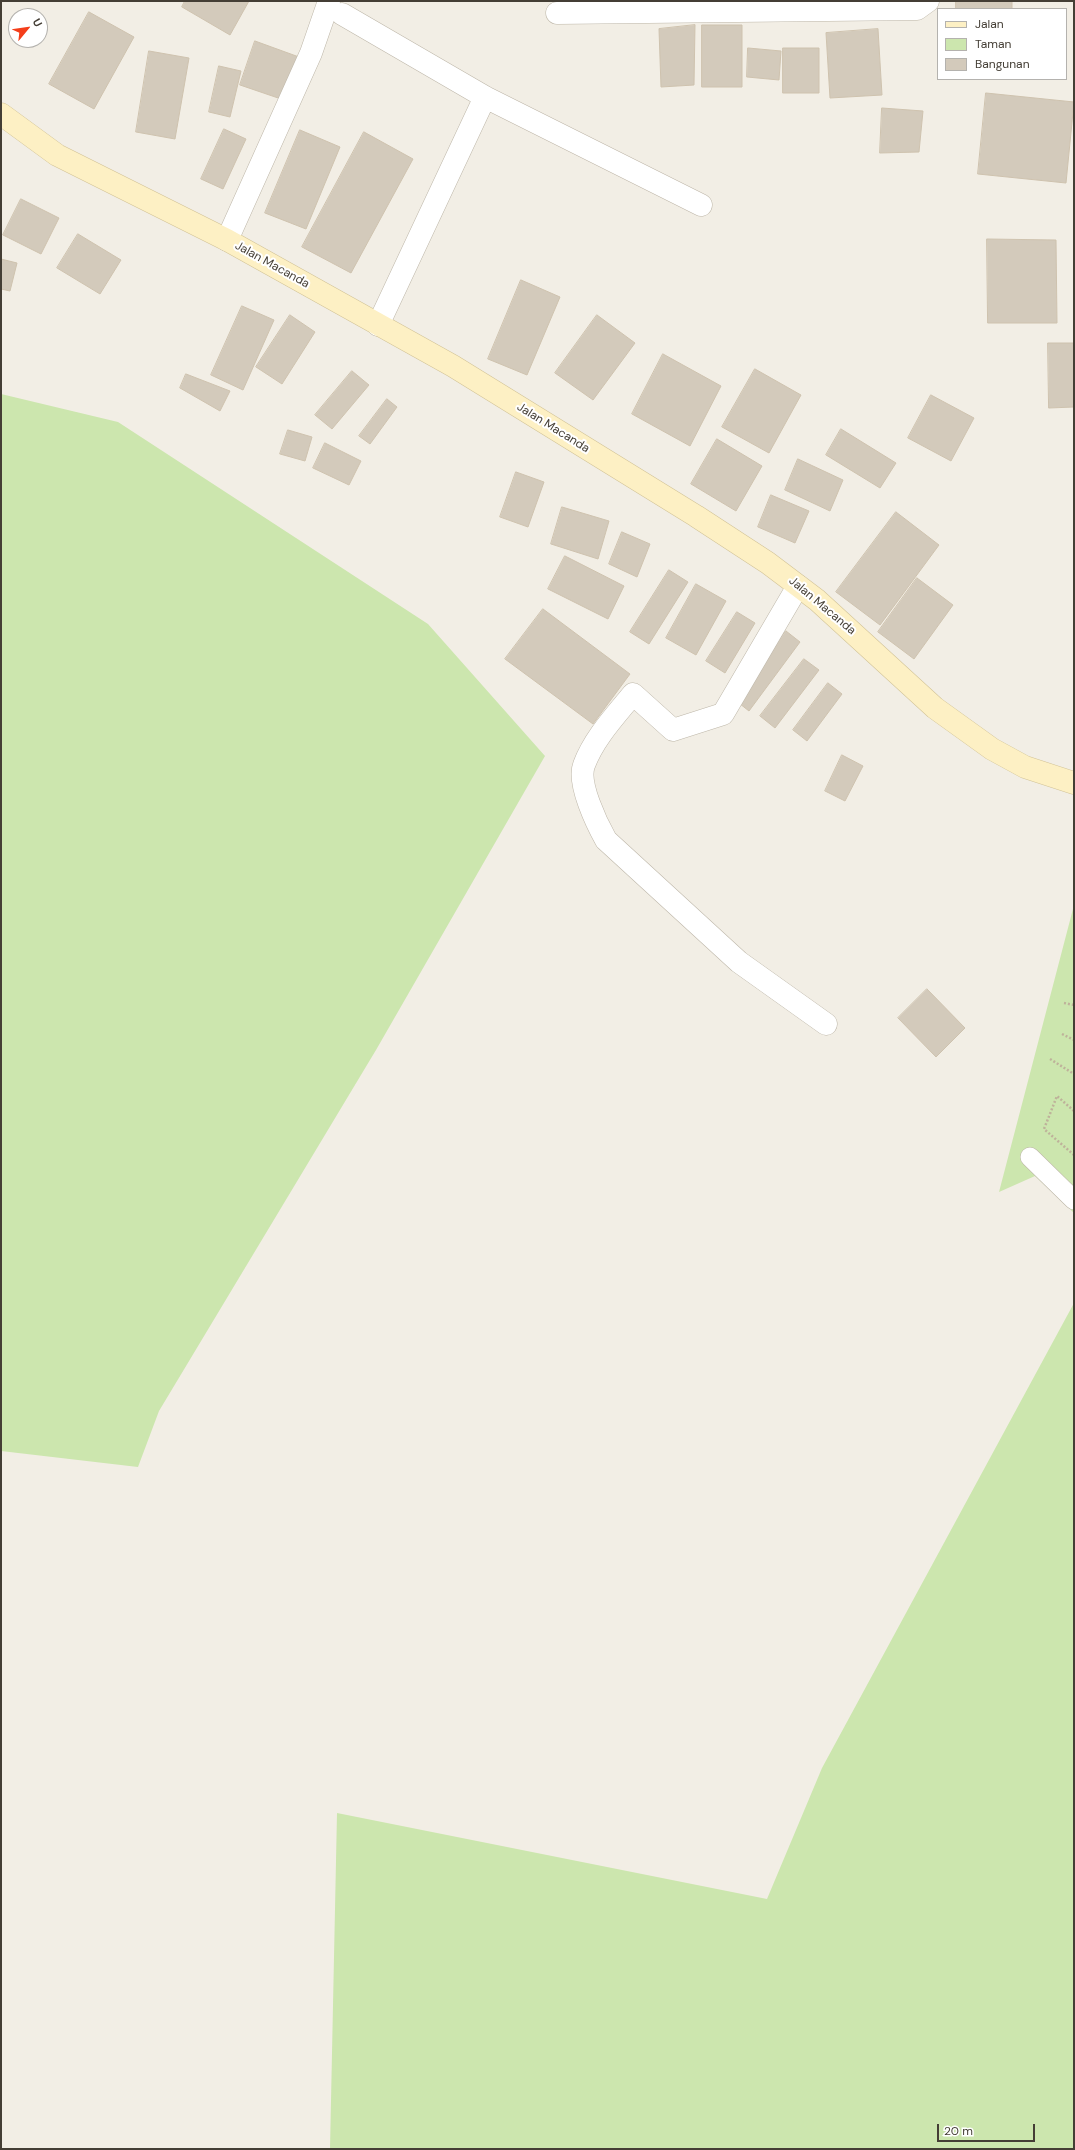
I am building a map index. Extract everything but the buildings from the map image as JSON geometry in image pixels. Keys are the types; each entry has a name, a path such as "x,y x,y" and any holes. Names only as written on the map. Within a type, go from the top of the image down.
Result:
{"street":[{"path":"557,13 917,9 928,1"},
{"path":"227,240 311,53 335,8 485,97 701,205"},
{"path":"378,325 485,97"},
{"name":"Jalan Macanda","path":"1,114 57,155 227,240 474,378 696,516 768,563 828,609 935,708 992,748 1025,767 1074,783"},
{"path":"798,586 723,714 673,730 633,694 600,735 583,766 587,797 593,816 606,840 739,962 826,1024"}],"lane":[{"path":"1030,1157 1074,1200"}],"path":[{"path":"1064,1002 1074,1005"},
{"path":"1062,1034 1074,1040"},
{"path":"1050,1059 1074,1074"},
{"path":"1074,1111 1057,1096 1044,1129 1074,1155"}],"green space":[{"path":"1,394 118,422 428,624 545,756 376,1050 159,1411 138,1467 1,1451"},
{"path":"1074,905 1074,1213 1035,1176 999,1192"},
{"path":"1074,1303 1074,2149 330,2149 337,1813 767,1899 822,1768"}]}
